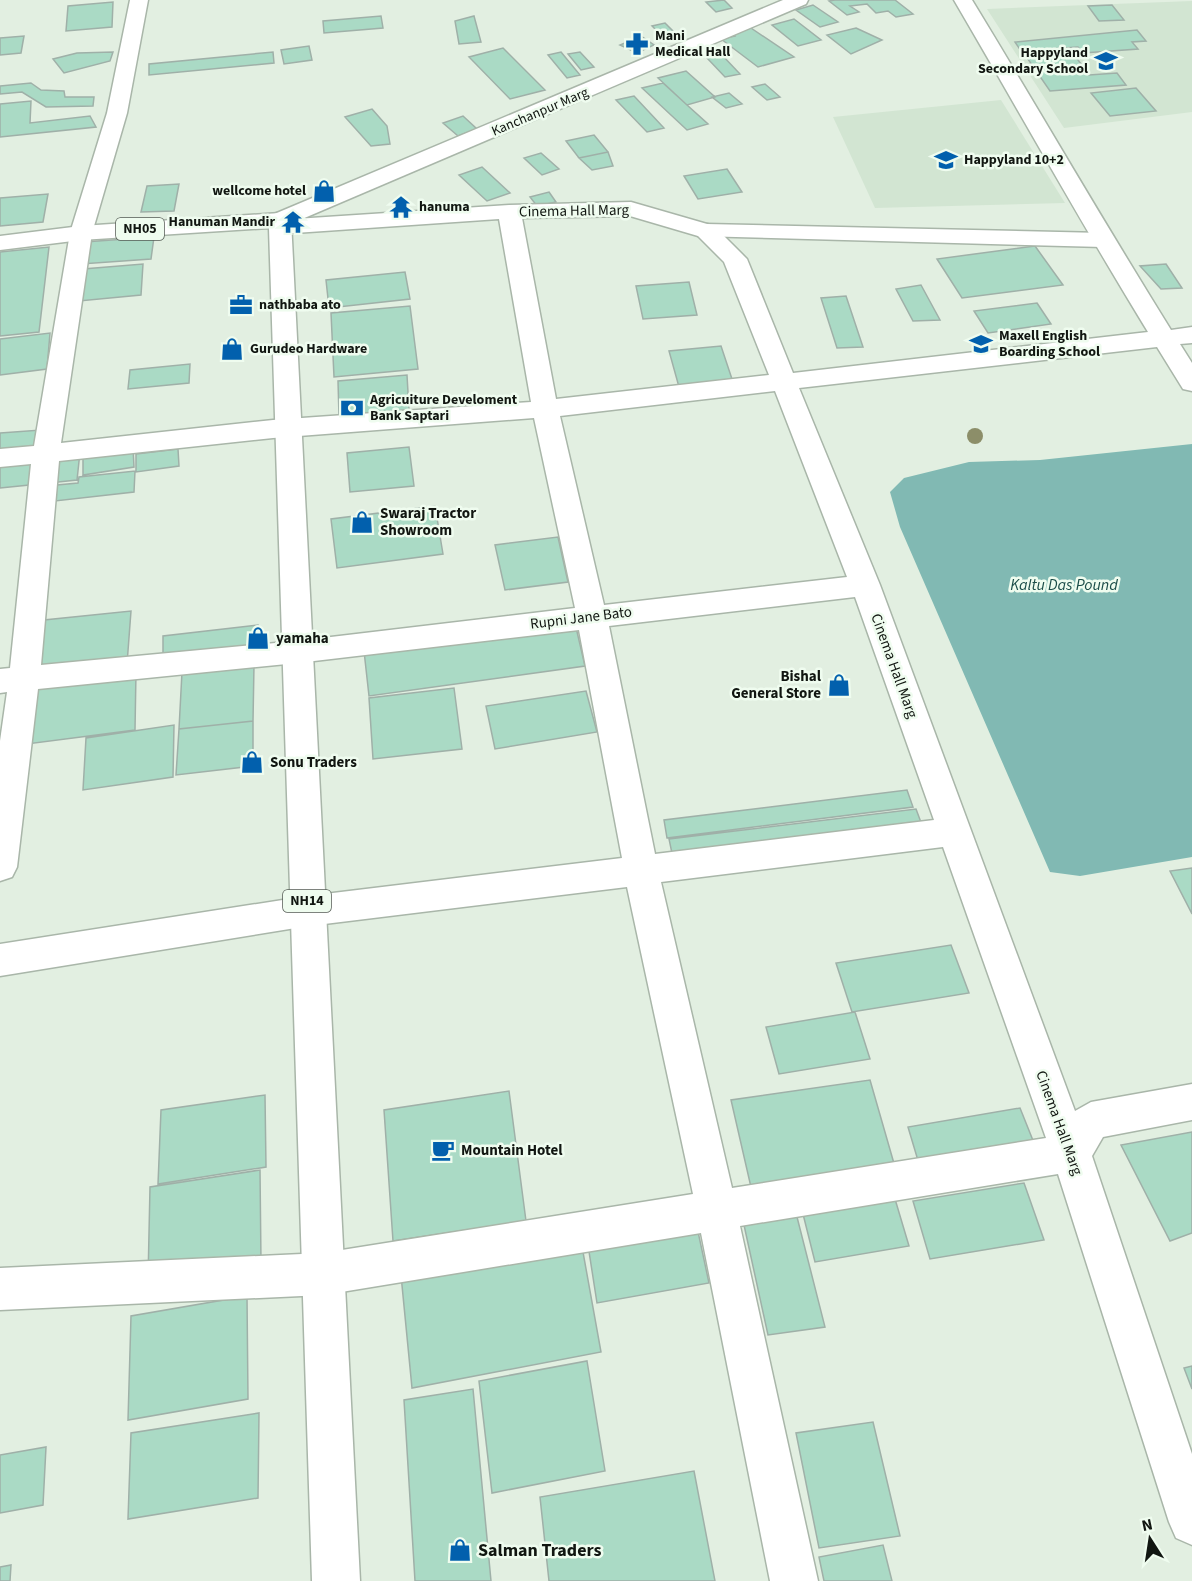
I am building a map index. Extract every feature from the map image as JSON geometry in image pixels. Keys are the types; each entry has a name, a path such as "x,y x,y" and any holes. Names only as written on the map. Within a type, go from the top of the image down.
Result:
{"street":[{"path":"0,867 12,680 81,233 117,113 139,0"},
{"name":"Kanchanpur Marg","path":"280,224 799,0"},
{"path":"963,0 1077,191 1103,240 1192,383"},
{"name":"Cinema Hall Marg","path":"280,224 509,212 631,209 706,231 735,259 865,585 1071,1153 1192,1522"},
{"path":"509,212 544,409 592,617 641,870 717,1212 794,1581"},
{"name":"NH05","path":"0,243 81,233 280,224"},
{"name":"NH14","path":"280,224 336,1581"},
{"path":"706,231 1103,240"},
{"path":"0,458 191,440 287,428 544,409 1192,335"},
{"name":"Rupni Jane Bato","path":"12,680 297,652 865,585"},
{"path":"0,960 308,911 954,832"},
{"path":"0,1289 323,1274 1071,1153 1091,1121 1192,1102"}],"shaded area":[{"name":"Happyland Secondary School","path":"1192,1 1192,112 1064,128 987,9"},
{"name":"Happyland 10+2","path":"1001,100 1065,203 875,208 833,117"}],"water":[{"name":"Kaltu Das Pound","path":"1192,444 1192,857 1080,876 1050,872 900,527 890,492 904,478 969,462 1040,460"}],"building":[{"path":"724,0 732,8 716,12 706,2"},
{"path":"895,0 913,14 896,17 888,11 876,13 867,4 850,6 859,12 847,15 829,1"},
{"path":"113,2 112,27 66,31 68,6"},
{"path":"813,5 838,22 820,27 796,10"},
{"path":"1112,5 1124,20 1099,21 1088,6"},
{"path":"381,16 383,28 324,33 323,21"},
{"path":"474,16 481,42 459,44 455,21"},
{"path":"794,19 821,40 798,46 772,25"},
{"path":"665,23 676,34 662,36 652,26"},
{"path":"748,26 794,57 758,67 721,39 735,36 732,32"},
{"path":"856,28 882,40 851,54 827,35"},
{"path":"1137,30 1146,41 1132,42 1138,49 1083,53 1078,47 1021,51 1015,42"},
{"path":"24,36 21,53 0,55 0,38"},
{"path":"641,36 654,45 637,53 620,45"},
{"path":"309,46 312,60 284,64 281,50"},
{"path":"503,48 545,90 510,99 469,57"},
{"path":"1070,49 1089,75 1117,73 1126,85 1050,91 1023,52"},
{"path":"113,52 110,61 64,73 53,59 77,53"},
{"path":"273,52 274,63 149,75 149,64"},
{"path":"561,52 580,75 567,78 548,55"},
{"path":"580,52 594,67 581,70 568,54"},
{"path":"722,55 740,74 725,77 707,58"},
{"path":"686,71 715,97 687,105 658,78"},
{"path":"31,83 41,90 64,91 65,97 94,97 93,106 46,107 22,92 0,94 0,86"},
{"path":"663,83 708,124 687,130 642,88"},
{"path":"765,84 780,97 767,100 752,87"},
{"path":"1136,88 1156,111 1110,116 1091,93"},
{"path":"729,93 742,104 726,108 712,97"},
{"path":"634,96 664,128 647,132 616,100"},
{"path":"31,101 30,123 90,116 96,127 0,137 0,104"},
{"path":"372,109 387,126 390,144 371,146 345,117"},
{"path":"463,116 477,129 458,136 443,123"},
{"path":"594,135 608,152 579,158 566,141"},
{"path":"608,152 613,166 592,170 579,158"},
{"path":"541,153 559,169 542,175 524,158"},
{"path":"482,167 510,193 487,201 459,175"},
{"path":"727,169 742,192 698,199 684,176"},
{"path":"179,184 174,211 141,212 147,186"},
{"path":"549,192 556,202 537,206 530,197"},
{"path":"48,194 43,222 0,226 0,198"},
{"path":"154,237 151,259 81,264 84,242"},
{"path":"1035,246 1063,285 962,298 937,259"},
{"path":"49,247 39,332 0,336 0,252"},
{"path":"143,264 141,295 79,301 83,269"},
{"path":"1166,264 1182,288 1161,289 1140,266"},
{"path":"405,272 410,299 329,308 326,280"},
{"path":"689,282 697,315 643,319 636,286"},
{"path":"921,285 940,320 913,321 896,289"},
{"path":"846,296 863,347 837,348 821,298"},
{"path":"1037,303 1051,324 988,333 974,311"},
{"path":"410,306 418,369 334,377 331,313"},
{"path":"50,333 47,369 0,375 0,339"},
{"path":"721,346 733,382 679,387 669,351"},
{"path":"190,364 189,383 128,389 130,370"},
{"path":"407,375 409,410 339,416 338,381"},
{"path":"41,430 38,451 0,455 0,433"},
{"path":"409,447 414,486 350,492 347,453"},
{"path":"133,448 134,467 83,475 83,455"},
{"path":"178,449 179,466 136,472 136,454"},
{"path":"80,452 77,480 49,483 51,456"},
{"path":"42,459 39,484 0,488 0,464"},
{"path":"135,471 134,492 55,501 57,485 78,483 79,477"},
{"path":"435,506 443,554 337,568 331,519"},
{"path":"558,537 568,582 505,590 495,545"},
{"path":"131,611 127,664 37,674 44,620"},
{"path":"575,623 585,666 369,696 364,651"},
{"path":"258,625 259,648 163,660 163,636"},
{"path":"254,665 253,721 179,729 182,672"},
{"path":"136,672 135,730 27,744 33,686"},
{"path":"454,688 462,749 373,759 369,698"},
{"path":"586,691 597,732 495,749 486,706"},
{"path":"253,721 253,766 176,775 179,729"},
{"path":"174,725 173,777 83,790 86,738"},
{"path":"907,790 913,807 667,838 664,820"},
{"path":"916,809 925,833 674,863 669,839"},
{"path":"1192,868 1192,914 1170,871"},
{"path":"951,945 969,993 852,1012 836,963"},
{"path":"855,1012 870,1059 779,1074 766,1027"},
{"path":"870,1080 897,1174 753,1196 731,1100"},
{"path":"509,1091 526,1221 393,1241 384,1110"},
{"path":"265,1095 266,1167 158,1184 161,1110"},
{"path":"1020,1108 1038,1153 922,1174 908,1127"},
{"path":"1192,1132 1192,1233 1170,1241 1121,1145"},
{"path":"260,1170 261,1262 148,1280 150,1187"},
{"path":"1024,1183 1044,1240 930,1259 913,1201"},
{"path":"895,1199 909,1246 815,1262 803,1214"},
{"path":"797,1217 825,1327 768,1335 744,1225"},
{"path":"697,1227 709,1283 597,1303 588,1245"},
{"path":"581,1241 601,1352 412,1388 401,1275"},
{"path":"247,1296 248,1399 128,1420 131,1316"},
{"path":"587,1361 605,1471 492,1493 479,1381"},
{"path":"1192,1366 1192,1389 1184,1368"},
{"path":"473,1389 491,1581 415,1581 404,1400"},
{"path":"259,1413 258,1498 128,1519 131,1433"},
{"path":"873,1422 900,1536 819,1548 796,1433"},
{"path":"46,1447 43,1505 0,1513 0,1455"},
{"path":"694,1471 715,1581 549,1581 540,1497"},
{"path":"883,1545 892,1581 824,1581 819,1557"},
{"path":"11,1565 10,1581 0,1581 0,1567"}],"place":[{"name":"Mani Medical Hall","path":"637,44"},
{"name":"Happyland Secondary School","path":"1106,61"},
{"name":"Happyland 10+2","path":"946,160"},
{"name":"wellcome hotel","path":"324,191"},
{"name":"hanuma","path":"401,207"},
{"name":"Hanuman Mandir","path":"293,222"},
{"name":"nathbaba ato","path":"241,305"},
{"name":"Maxell English Boarding School","path":"981,344"},
{"name":"Gurudeo Hardware","path":"232,349"},
{"name":"Agricuiture Develoment Bank Saptari","path":"352,408"},
{"name":"Swaraj Tractor Showroom","path":"362,522"},
{"name":"yamaha","path":"258,638"},
{"name":"Bishal General Store","path":"839,685"},
{"name":"Sonu Traders","path":"252,762"},
{"name":"Mountain Hotel","path":"443,1150"},
{"name":"Salman Traders","path":"460,1550"}]}
